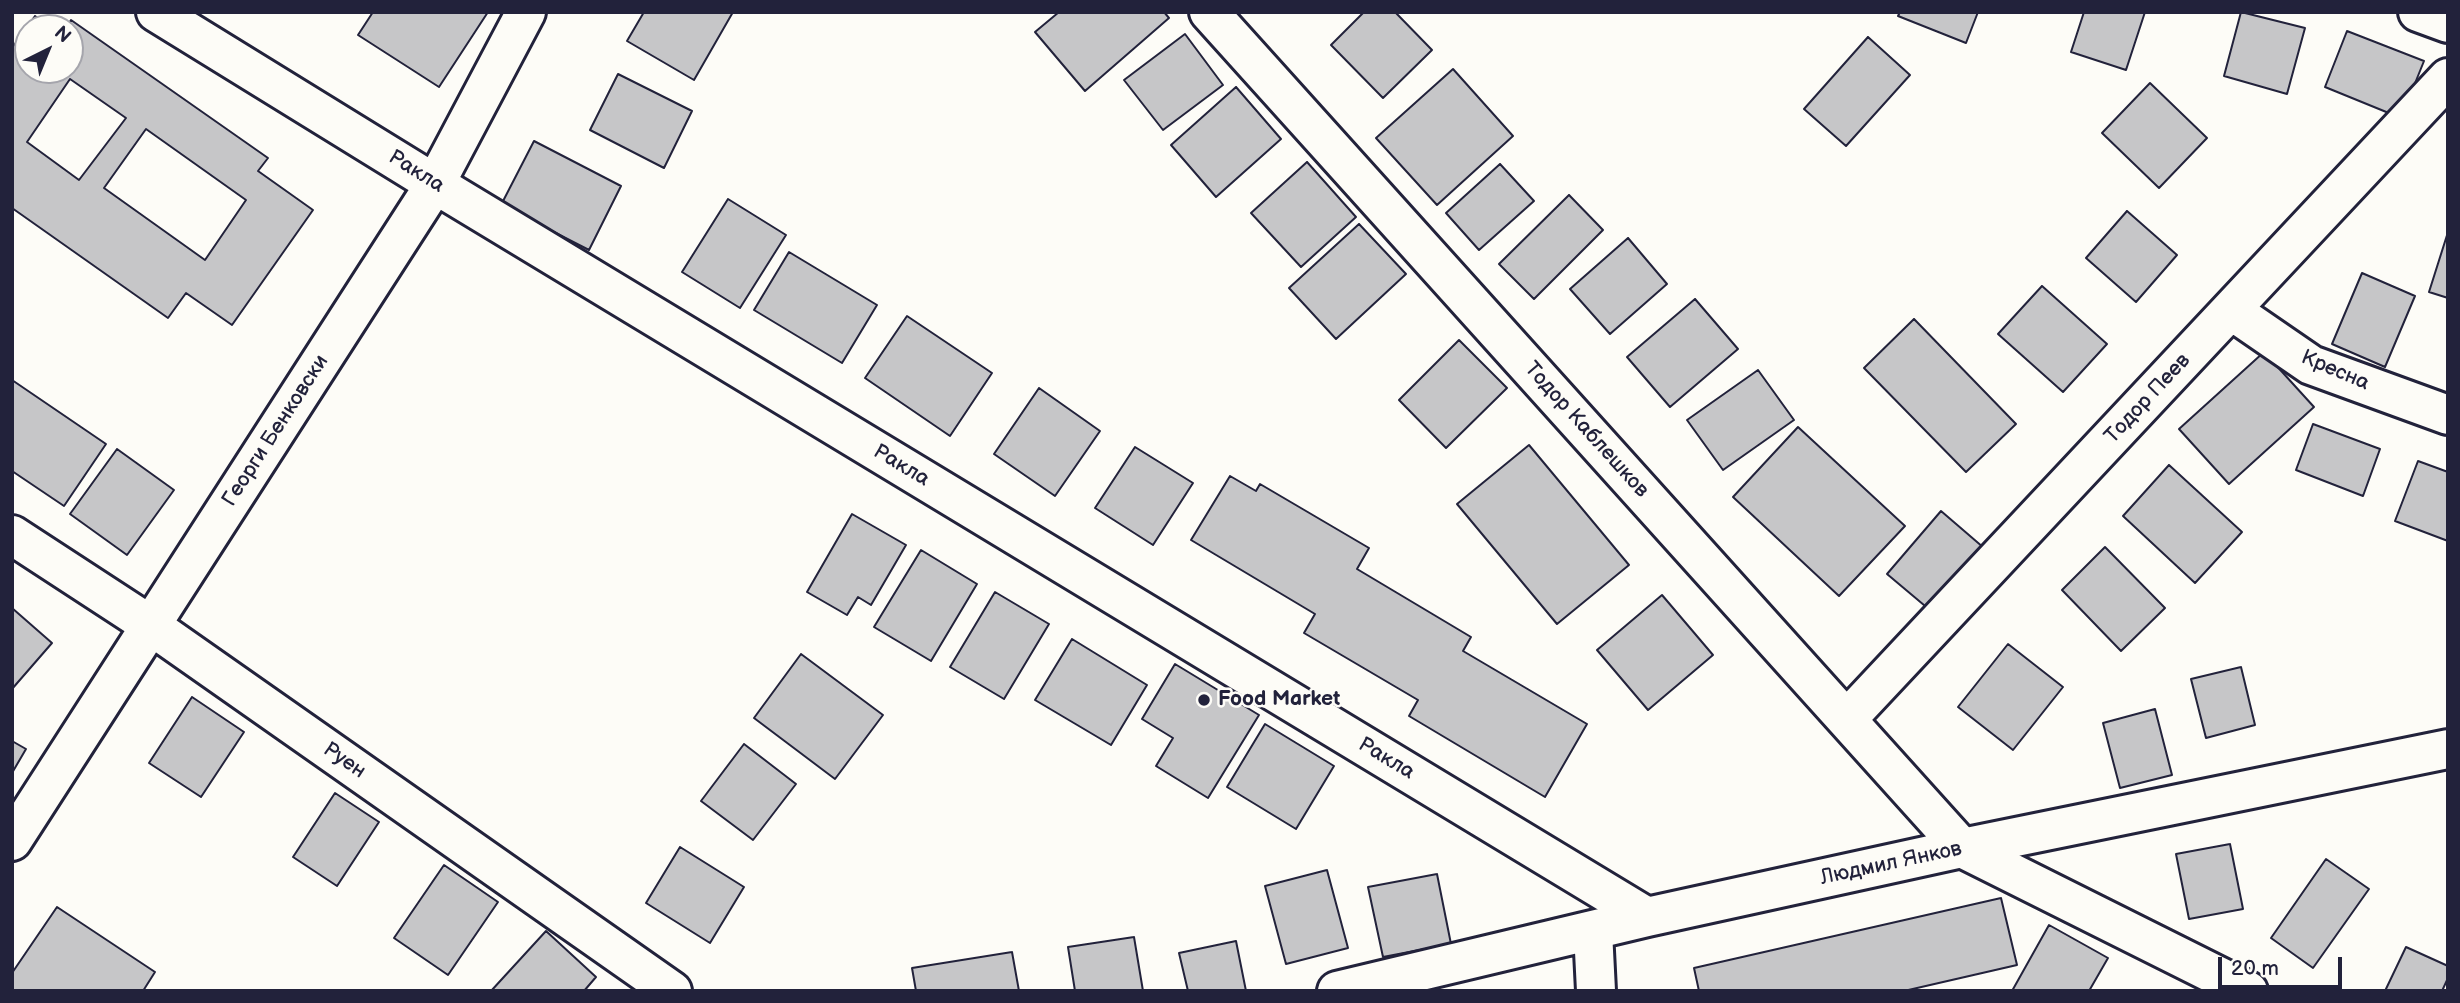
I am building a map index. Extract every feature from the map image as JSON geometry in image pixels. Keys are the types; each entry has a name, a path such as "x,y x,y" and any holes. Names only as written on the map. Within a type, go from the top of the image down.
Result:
{"street":[{"name":"Ракла","path":"156,12 435,184 1647,917"},
{"name":"Георги Бенковски","path":"12,841 435,184 526,12"},
{"name":"Тодор Каблешков","path":"1209,12 1962,848"},
{"path":"2418,12 2448,23"},
{"name":"Тодор Пеев","path":"1847,719 2448,78"},
{"name":"Кресна","path":"2231,310 2311,365 2448,415"},
{"name":"Руен","path":"12,535 150,625 672,991"},
{"name":"Людмил Янков","path":"1337,991 1647,917 1962,848 2448,749"},
{"path":"1962,848 2248,991"},
{"path":"1593,931 1596,991"}],"building":[{"path":"373,12 488,12 439,87 358,35"},
{"path":"644,12 733,12 694,80 627,41"},
{"path":"1059,12 1164,12 1169,18 1085,91 1035,32"},
{"path":"1364,12 1395,12 1432,50 1383,98 1331,45"},
{"path":"1900,12 1978,12 1966,43 1898,16"},
{"path":"2084,12 2145,12 2126,70 2071,52"},
{"path":"2241,12 2305,28 2287,94 2224,76"},
{"path":"84,29 268,158 258,171 313,210 232,325 186,293 168,318 12,208 14,45 14,84 67,84 27,142 79,180 126,118 77,84 84,84","holes":["146,129 246,200 205,260 104,188"]},
{"path":"2347,31 2424,61 2401,118 2325,87"},
{"path":"1185,34 1223,85 1163,130 1124,80"},
{"path":"1868,37 1910,75 1846,146 1804,109"},
{"path":"1453,69 1513,136 1437,205 1376,138"},
{"path":"618,74 692,111 664,168 590,130"},
{"path":"2150,83 2207,138 2159,188 2102,133"},
{"path":"1236,87 1281,139 1216,197 1171,145"},
{"path":"534,141 621,186 589,250 501,205"},
{"path":"1307,162 1356,217 1301,267 1251,213"},
{"path":"1500,164 1534,201 1479,250 1446,213"},
{"path":"1569,195 1603,230 1534,299 1499,264"},
{"path":"728,199 786,235 740,308 682,272"},
{"path":"2127,211 2177,255 2136,302 2086,258"},
{"path":"1359,224 1406,274 1336,339 1289,288"},
{"path":"2448,232 2448,298 2429,292"},
{"path":"1628,238 1667,284 1610,334 1570,289"},
{"path":"789,252 877,305 842,363 754,310"},
{"path":"2362,273 2415,296 2385,367 2332,344"},
{"path":"2042,286 2107,344 2063,392 1998,334"},
{"path":"1695,299 1738,349 1670,407 1627,357"},
{"path":"907,316 992,373 950,436 865,378"},
{"path":"1914,319 2016,424 1966,472 1864,368"},
{"path":"1459,340 1507,388 1446,448 1399,400"},
{"path":"2264,352 2314,407 2229,484 2179,429"},
{"path":"1758,370 1794,420 1723,470 1687,420"},
{"path":"12,380 106,444 64,506 12,471"},
{"path":"1039,388 1100,431 1055,496 994,454"},
{"path":"2313,424 2380,449 2363,496 2296,470"},
{"path":"1798,427 1905,526 1839,596 1733,497"},
{"path":"1529,445 1629,565 1557,624 1457,504"},
{"path":"1135,447 1193,483 1153,545 1095,508"},
{"path":"117,449 174,490 127,555 70,514"},
{"path":"2418,461 2448,472 2448,541 2395,521"},
{"path":"2169,465 2242,532 2195,583 2123,516"},
{"path":"1230,476 1256,491 1260,484 1369,548 1357,569 1471,637 1463,651 1587,724 1545,797 1409,716 1418,700 1304,633 1315,614 1191,540"},
{"path":"1941,511 1991,554 1937,616 1887,574"},
{"path":"852,514 906,545 871,605 858,597 847,615 807,592"},
{"path":"2105,547 2165,608 2121,651 2062,590"},
{"path":"921,550 977,584 931,661 874,627"},
{"path":"995,592 1049,624 1004,699 950,667"},
{"path":"1662,595 1713,655 1648,710 1597,650"},
{"path":"12,608 52,643 12,689"},
{"path":"1072,639 1147,685 1111,745 1035,700"},
{"path":"2008,644 2063,687 2013,750 1958,707"},
{"path":"801,654 883,715 835,779 754,718"},
{"path":"1175,664 1259,715 1208,798 1156,766 1173,738 1142,719"},
{"path":"2241,667 2255,725 2206,738 2191,679"},
{"path":"192,697 244,732 201,797 149,763"},
{"path":"2155,709 2172,775 2120,788 2103,723"},
{"path":"1265,724 1334,766 1296,829 1227,787"},
{"path":"12,741 26,749 12,773"},
{"path":"744,744 796,784 753,840 701,801"},
{"path":"335,793 379,822 337,886 293,857"},
{"path":"2230,844 2243,909 2189,919 2176,854"},
{"path":"680,847 744,887 710,943 646,903"},
{"path":"2326,859 2369,889 2313,968 2271,938"},
{"path":"444,865 498,902 448,975 394,938"},
{"path":"1327,870 1348,948 1286,964 1265,886"},
{"path":"1437,874 1451,944 1383,957 1368,887"},
{"path":"2001,898 2017,965 1904,991 1699,991 1694,968"},
{"path":"57,907 155,972 143,991 12,991 12,973"},
{"path":"2049,925 2108,958 2089,991 2012,991"},
{"path":"546,931 596,977 584,991 491,991"},
{"path":"1134,937 1143,991 1075,991 1068,947"},
{"path":"1236,941 1246,991 1188,991 1179,953"},
{"path":"2406,947 2448,966 2448,978 2442,991 2385,991"},
{"path":"1012,952 1019,991 916,991 912,968"}],"place":[{"name":"Food Market","path":"1204,700"}]}
